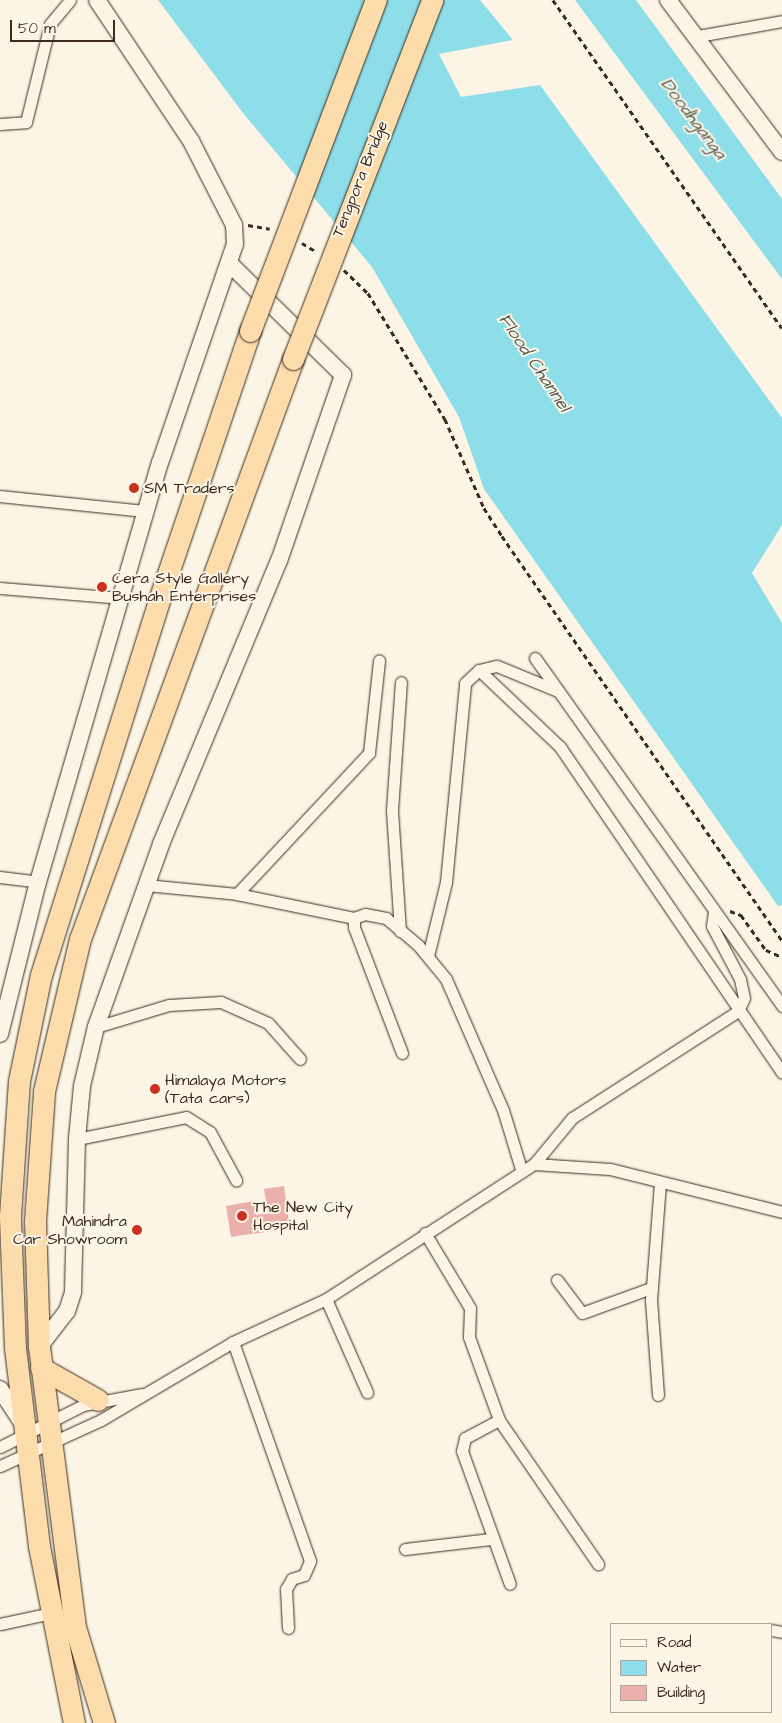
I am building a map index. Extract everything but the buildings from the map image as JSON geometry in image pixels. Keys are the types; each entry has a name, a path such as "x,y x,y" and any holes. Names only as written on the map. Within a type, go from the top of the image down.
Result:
{"highway":[{"path":"74,1723 51,1613 15,1348 10,1216 13,1132 24,1044 43,967 159,600 250,331 376,0"},
{"name":"Tengpora Bridge","path":"104,1723 75,1627 40,1357 36,1182 44,1091 58,1016 80,939 293,359 432,0"},
{"path":"40,1357 98,1400"}],"main road":[{"path":"0,1034 38,882 146,511 231,265 234,225 158,86 97,0"},
{"path":"668,0 698,36 782,152"},
{"path":"40,1357 68,1311 73,1292 77,1139 96,1027 146,885 279,561 343,375 231,265"},
{"path":"0,1389 27,1438"}],"street":[{"path":"0,124 26,122 50,24 70,0"},
{"path":"698,36 782,21"},
{"path":"0,496 146,511"},
{"path":"0,588 121,598"},
{"path":"535,658 782,1006"},
{"path":"237,894 369,753 379,661"},
{"path":"428,956 446,882 462,695 465,683 479,670 497,666 558,691"},
{"path":"479,670 560,747 738,1011 782,1072"},
{"path":"400,930 392,810 401,682"},
{"path":"0,877 38,882"},
{"path":"146,885 237,894 354,918 376,913 400,930 428,956 455,999 503,1110 521,1169"},
{"path":"534,1164 572,1118 738,1011 744,998 740,979 712,926 714,912"},
{"path":"354,918 402,1053"},
{"path":"96,1027 169,1005 221,1002 268,1023 300,1059"},
{"path":"77,1139 186,1117 210,1132 236,1180"},
{"path":"0,1448 27,1438 49,1434 143,1394 233,1342 326,1299 521,1169 534,1164 610,1170 782,1212"},
{"path":"658,1395 652,1288 660,1183"},
{"path":"425,1233 470,1308 470,1337 499,1420 598,1564"},
{"path":"557,1280 582,1313 652,1288"},
{"path":"326,1299 367,1392"},
{"path":"233,1342 310,1561 304,1575 292,1579 286,1589 288,1628"},
{"path":"0,1466 27,1438 49,1434 98,1400 143,1394"},
{"path":"499,1420 465,1438 462,1451 490,1539 510,1584"},
{"path":"405,1549 490,1539"},
{"path":"0,1624 51,1613"}],"path":[{"path":"553,0 782,328"},
{"path":"234,225 276,232"},
{"path":"293,240 325,257"},
{"path":"340,267 368,293 445,419 484,508 502,536 782,940"},
{"path":"714,912 723,908 741,915 766,950 782,957"}],"water":[{"name":"Flood Channel","path":"158,0 480,0 513,40 439,54 461,97 540,85 782,418 782,525 752,573 782,623 782,905 778,906 484,489 459,417 372,267 243,113"},
{"name":"Doodhganga","path":"575,0 636,0 782,199 782,279"}],"place":[{"name":"SM Traders","path":"134,488"},
{"name":"Cera Style Gallery Bushah Enterprises","path":"102,587"},
{"name":"Himalaya Motors (Tata cars)","path":"155,1089"},
{"name":"The New City Hospital","path":"242,1216"},
{"name":"Mahindra Car Showroom","path":"137,1230"}]}
